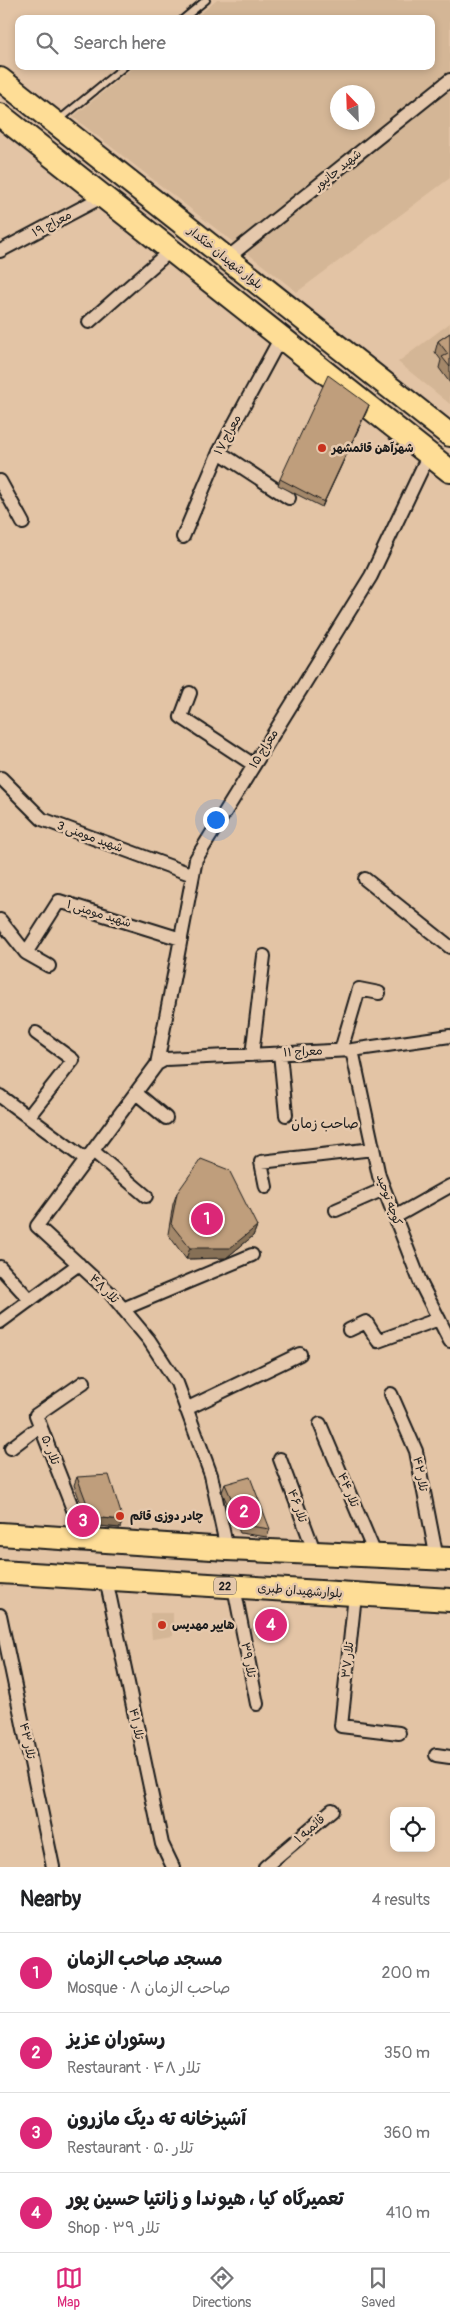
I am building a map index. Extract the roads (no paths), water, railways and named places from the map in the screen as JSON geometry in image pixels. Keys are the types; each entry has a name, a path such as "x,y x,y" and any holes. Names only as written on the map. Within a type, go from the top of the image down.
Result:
{"highway":[{"name":"بلوار شهیدان خنکدار","path":"0,79 450,435"},
{"path":"0,115 450,471"},
{"path":"0,1534 226,1550 444,1559"},
{"name":"بلوارشهیدان طبری","path":"0,1572 450,1600"}],"street":[{"name":"شهید جانپور","path":"226,259 450,80"},
{"name":"معراج ۱۹","path":"0,251 104,196"},
{"path":"89,322 171,250"},
{"name":"معراج ۱۷","path":"183,537 218,452 281,337"},
{"path":"218,452 289,498"},
{"name":"معراج ۱۵","path":"157,1064 196,859 371,576 429,454"},
{"path":"0,481 23,523"},
{"path":"190,693 181,717 254,765"},
{"name":"شهید مومنی 3","path":"1,778 42,819 193,874"},
{"path":"366,879 450,947"},
{"name":"شهید مومنی ۱","path":"26,953 59,901 181,939"},
{"path":"0,920 26,953 49,966"},
{"path":"252,1055 264,956"},
{"path":"347,1050 358,989 379,993"},
{"path":"29,1116 73,1060 36,1033"},
{"name":"معراج ۱۱","path":"157,1064 166,1059 347,1050 450,1036"},
{"name":"کوچه توحید","path":"347,1050 384,1189 421,1284 450,1341"},
{"path":"280,1053 286,1115"},
{"name":"تلار ۴۸","path":"157,1064 37,1226 110,1293 149,1340 177,1384 211,1476 226,1550"},
{"path":"136,1093 166,1118"},
{"path":"0,1096 146,1196"},
{"path":"266,1187 261,1162 373,1149"},
{"path":"395,1217 450,1186"},
{"path":"336,1210 384,1189"},
{"path":"123,1309 252,1255"},
{"path":"0,1322 79,1264"},
{"path":"0,1267 30,1300"},
{"path":"348,1330 366,1322 378,1341 439,1319"},
{"path":"186,1409 300,1354"},
{"name":"تلار ۵۰","path":"84,1382 36,1415 84,1540"},
{"name":"تلار ۴۲","path":"390,1394 416,1451 444,1559"},
{"name":"تلار ۴۴","path":"320,1424 376,1556"},
{"path":"11,1448 40,1426"},
{"name":"تلار ۴۶","path":"280,1459 315,1553"},
{"name":"تلار ۴۱","path":"106,1579 162,1844 173,1867"},
{"name":"تلار ۳۹","path":"234,1587 257,1704"},
{"name":"تلار ۳۷","path":"355,1595 342,1726 399,1733"},
{"name":"تلار ۴۳","path":"0,1615 53,1867"},
{"path":"436,1755 450,1757"},
{"name":"قائمیه ۱","path":"265,1867 332,1810"}],"lane":[{"path":"188,15 206,0"},
{"path":"56,122 120,70"}],"place":[{"name":"شهرآهن قائمشهر","path":"322,448"},
{"name":"مسجد صاحب الزمان","path":"207,1219"},
{"name":"رستوران عزیز","path":"244,1512"},
{"name":"چادر دوزی قائم","path":"120,1516"},
{"name":"آشپزخانه ته دیگ مازرون","path":"83,1521"},
{"name":"هایپر مهدیس","path":"162,1625"},
{"name":"تعمیرگاه کیا ، هیوندا و زانتیا حسین پور","path":"271,1625"}],"district":[{"name":"صاحب زمان","path":"325,1123"}]}
